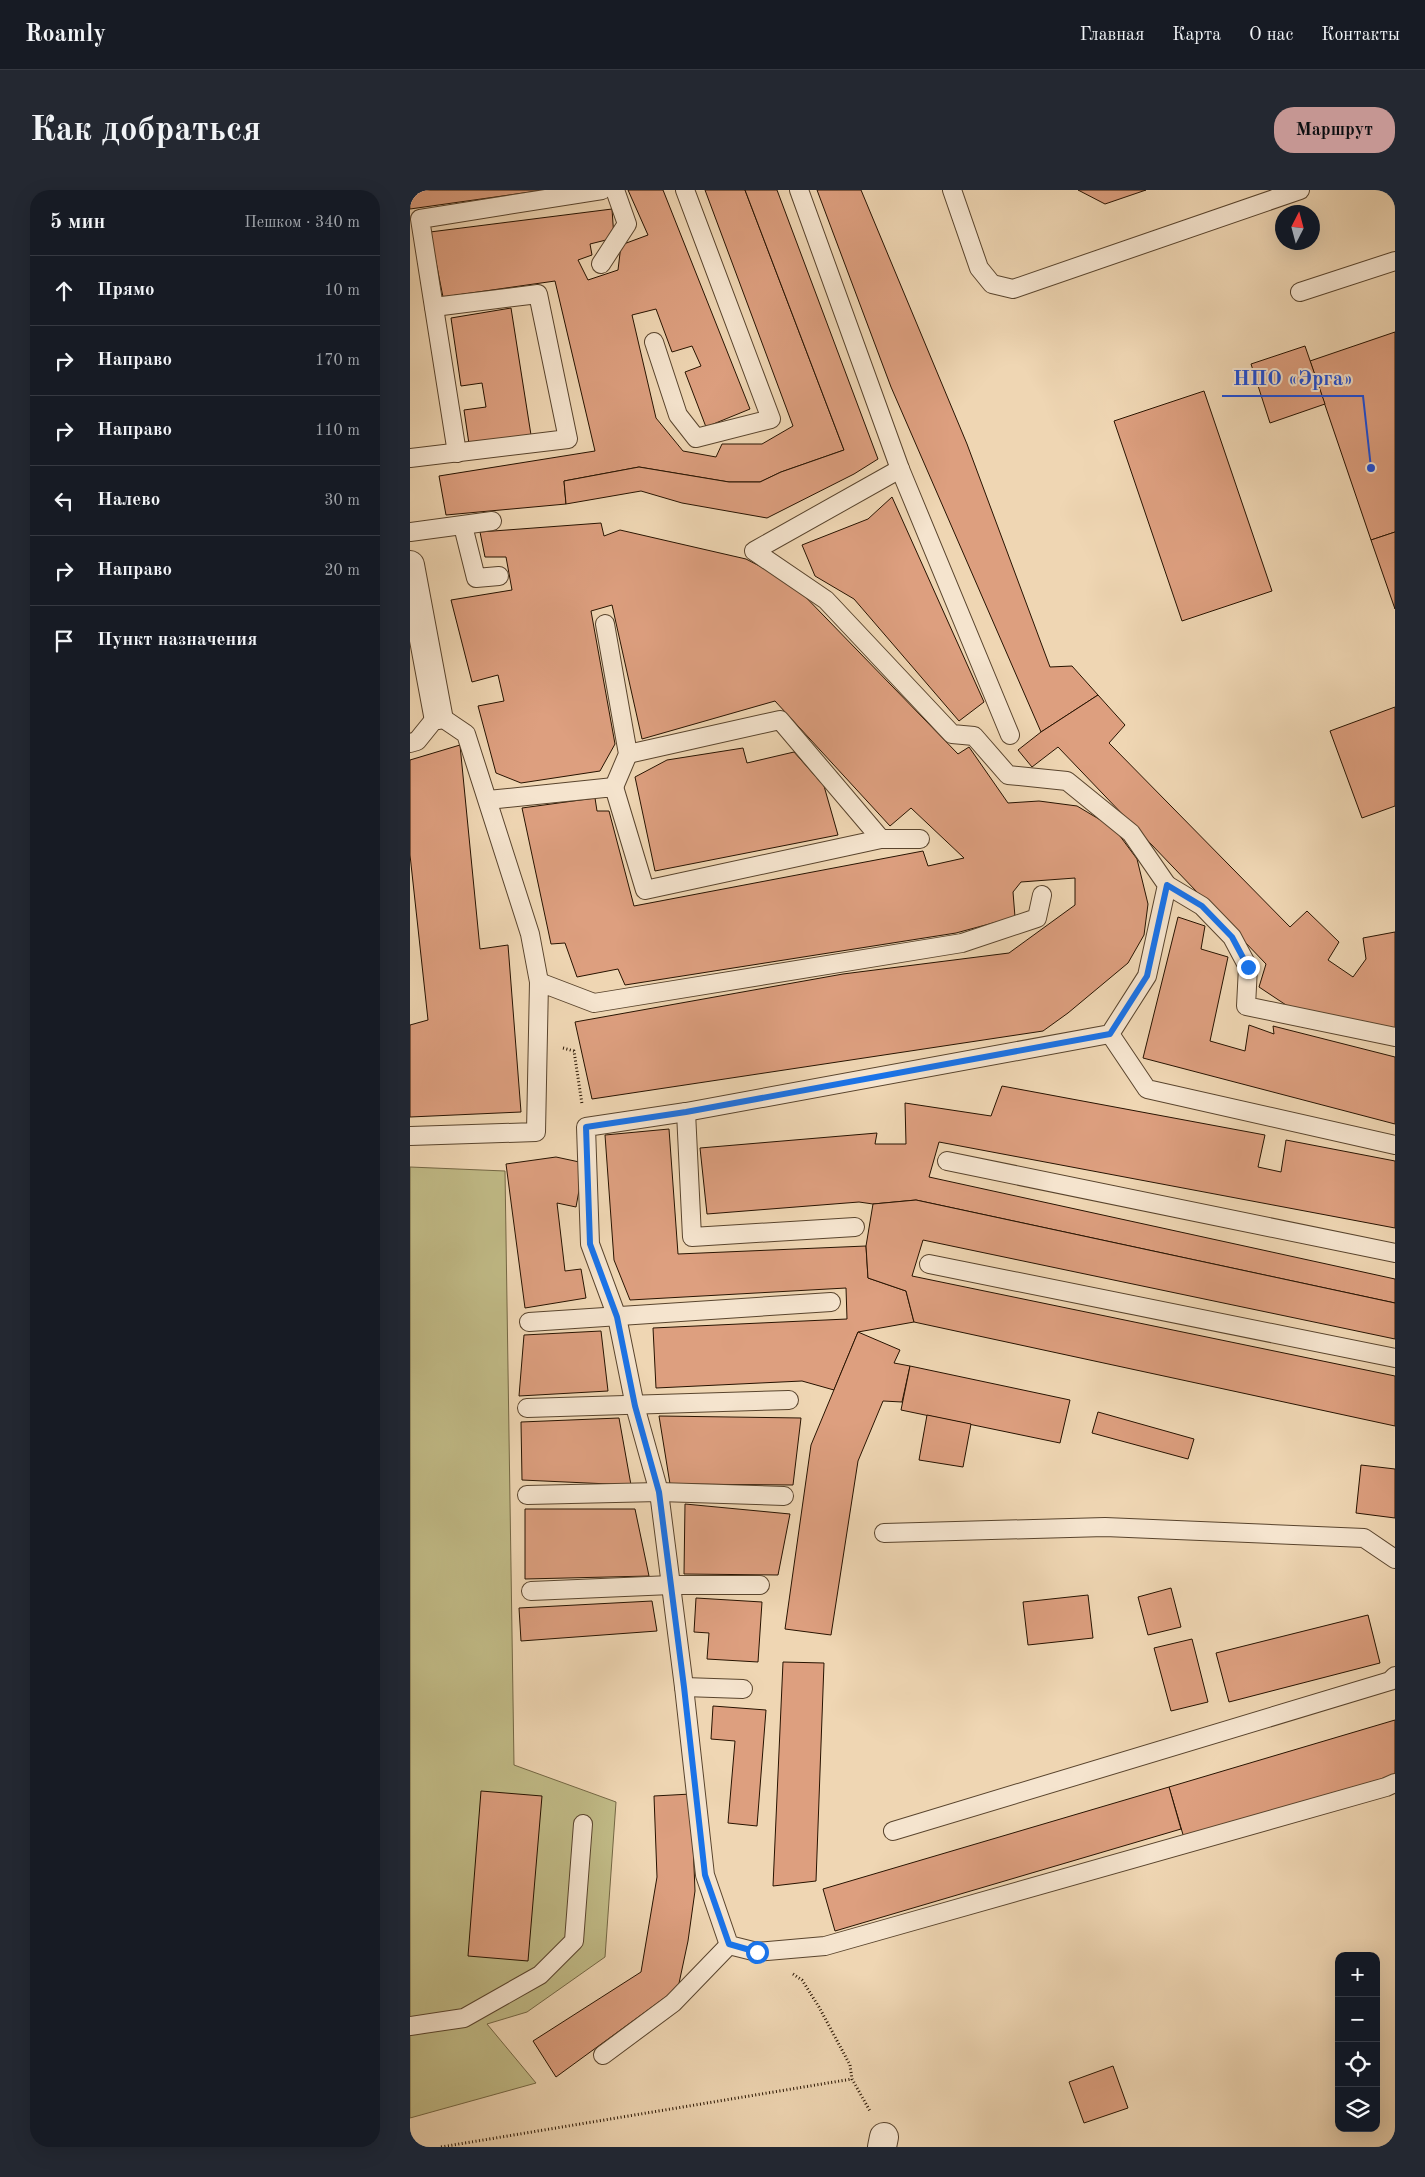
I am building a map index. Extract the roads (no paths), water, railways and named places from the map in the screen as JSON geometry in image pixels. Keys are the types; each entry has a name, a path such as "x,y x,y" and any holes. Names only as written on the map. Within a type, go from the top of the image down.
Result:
{"street":[{"path":"410,565 438,715"}],"lane":[{"path":"458,453 420,220 602,190"},
{"path":"601,264 627,224 616,190"},
{"path":"654,342 678,415 696,438 771,419 685,190"},
{"path":"800,190 900,469 1010,735"},
{"path":"952,190 979,268 992,284 1013,289 1300,190"},
{"path":"1300,292 1395,262"},
{"path":"410,458 568,439 538,294 434,307"},
{"path":"900,469 754,552 826,600 952,734 974,736 1008,775 1067,781 1131,833 1167,885 1202,906 1232,937 1248,967 1246,1006 1395,1036"},
{"path":"410,532 492,521"},
{"path":"463,526 476,578 498,576"},
{"path":"605,624 628,754 614,786 646,890 881,839 920,839"},
{"path":"410,743 417,741 438,715 466,734 530,934 539,982 536,1132 410,1136"},
{"path":"628,754 780,720 881,839"},
{"path":"488,800 614,786"},
{"path":"729,1944 705,1875 684,1687 659,1492 635,1406 617,1317 590,1244 586,1127 686,1112 1110,1034 1147,976 1167,885"},
{"path":"539,982 594,1002 962,943 1037,918 1042,895"},
{"path":"1110,1034 1147,1089 1395,1145"},
{"path":"686,1112 692,1237 854,1227"},
{"path":"948,1161 1395,1253"},
{"path":"930,1264 1395,1358"},
{"path":"529,1322 831,1302"},
{"path":"527,1408 789,1400"},
{"path":"527,1494 659,1492 784,1496"},
{"path":"884,1533 1105,1527 1364,1538 1395,1559"},
{"path":"531,1591 671,1585 760,1586"},
{"path":"893,1831 1390,1681 1395,1676"},
{"path":"684,1687 743,1689"},
{"path":"729,1944 757,1952 825,1946 1395,1783"},
{"path":"410,2026 464,2018 540,1974 574,1941 584,1824"},
{"path":"603,2055 673,2003 729,1944"}],"place":[{"name":"НПО «Эрга»","path":"1371,468"}]}
